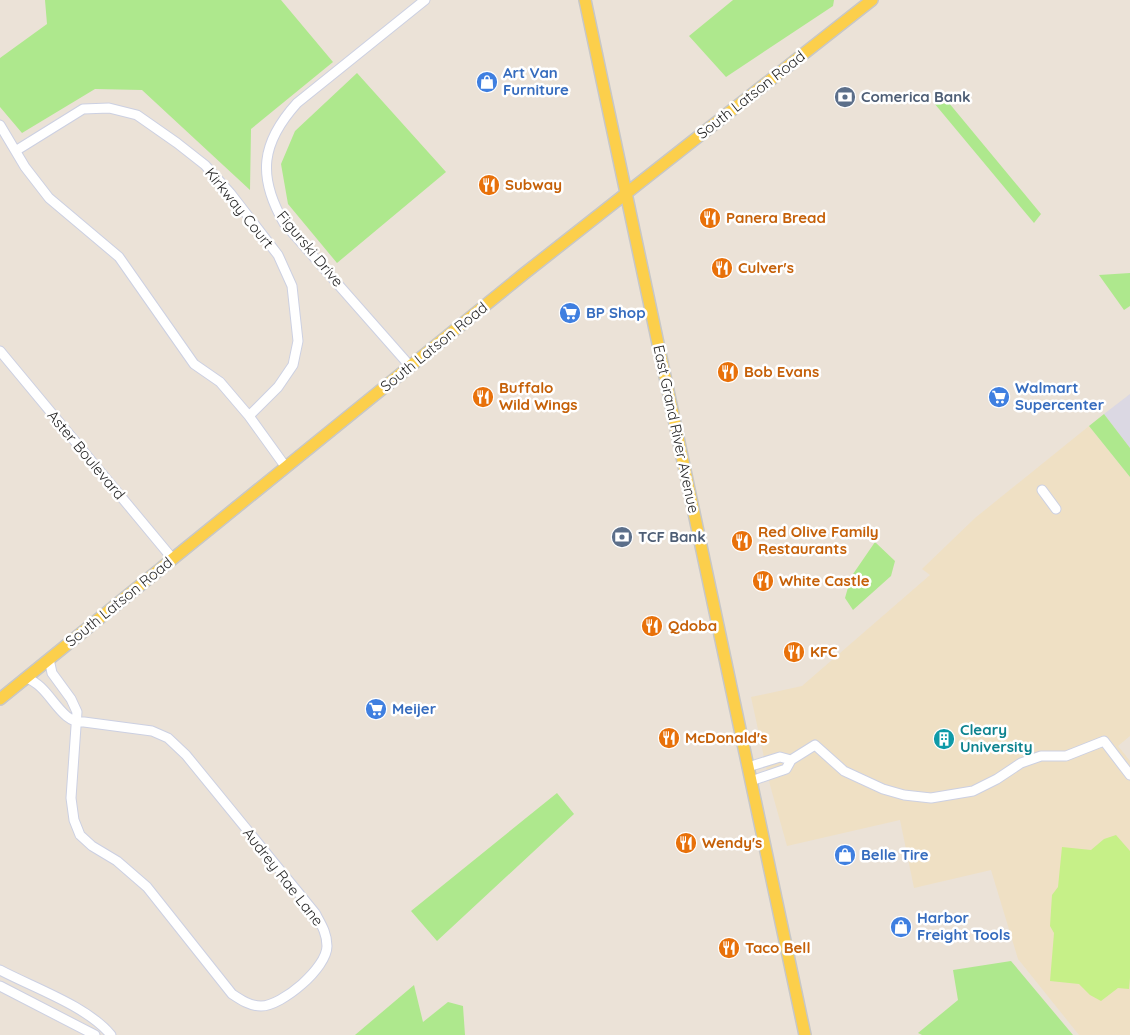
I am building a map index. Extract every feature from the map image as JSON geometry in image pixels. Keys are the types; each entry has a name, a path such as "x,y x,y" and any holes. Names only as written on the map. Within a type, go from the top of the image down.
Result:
{"main road":[{"name":"East Grand River Avenue","path":"585,0 805,1035"},
{"name":"South Latson Road","path":"0,699 285,466 872,0"}],"street":[{"name":"Figurski Drive","path":"410,366 284,223 273,204 267,187 265,166 270,142 281,122 298,103 425,0"},
{"name":"Kirkway Court","path":"17,150 83,109 108,108 137,115 204,165 231,194 278,255 292,286 298,341 293,365 278,387 249,416"},
{"path":"0,125 17,150 25,167 49,198 119,257 194,364 220,382 249,416 285,466"},
{"name":"Aster Boulevard","path":"0,351 172,558"},
{"path":"1042,490 1056,509"},
{"name":"Audrey Rae Lane","path":"49,659 52,673 77,712 76,722 71,798 74,820 80,835 92,846 134,873 147,886 232,994 244,1002 261,1006 276,1003 313,974 323,960 327,948 324,930 315,913 186,755 168,738 152,731 76,722"},
{"path":"26,678 41,686 66,718 76,722"},
{"path":"751,781 786,770 791,760 815,746 844,771 876,786 904,795 930,798 972,791 997,779 1021,763 1041,756 1066,756 1104,741 1130,774"},
{"path":"748,767 780,757 791,760"},
{"path":"0,970 87,1014 101,1023 111,1035"},
{"path":"0,986 95,1035"},
{"path":"36,1004 41,991"}],"shaded area":[{"path":"1130,394 1130,448 1104,414"},
{"name":"Cleary University","path":"1089,426 1130,477 1130,736 1118,746 1130,761 1130,1035 1079,1035 1018,959 991,870 914,888 900,820 787,846 770,785 751,697 802,686 930,575 922,569 975,518"}],"green space":[{"path":"45,0 281,0 333,62 251,129 250,190 142,90 95,89 22,133 0,107 0,58 47,24"},
{"path":"733,0 834,0 833,6 726,77 689,36"},
{"path":"357,73 446,172 337,263 288,204 281,164 295,131"},
{"path":"944,97 1041,214 1034,223 934,103"},
{"path":"1130,273 1130,306 1124,310 1099,275"},
{"path":"1104,414 1130,448 1130,477 1089,426"},
{"path":"875,542 895,561 891,576 853,610 845,598 851,577"},
{"path":"557,793 574,814 437,941 411,911"},
{"path":"1116,835 1130,851 1130,978 1129,989 1118,988 1101,1001 1090,995 1079,984 1050,981 1054,933 1050,926 1052,895 1058,887 1062,847 1091,850 1104,839"},
{"path":"1011,961 1073,1035 922,1035 918,1033 958,1000 953,970"},
{"path":"414,985 423,1022 448,1002 463,1006 465,1035 355,1035"}],"place":[{"name":"Art Van Furniture","path":"487,82"},
{"name":"Comerica Bank","path":"845,97"},
{"name":"Subway","path":"489,185"},
{"name":"Panera Bread","path":"710,218"},
{"name":"Culver's","path":"722,268"},
{"name":"BP Shop","path":"570,313"},
{"name":"Bob Evans","path":"728,372"},
{"name":"Buffalo Wild Wings","path":"483,397"},
{"name":"Walmart Supercenter","path":"999,397"},
{"name":"TCF Bank","path":"622,537"},
{"name":"Red Olive Family Restaurants","path":"742,541"},
{"name":"White Castle","path":"763,581"},
{"name":"Qdoba","path":"652,626"},
{"name":"KFC","path":"794,652"},
{"name":"Meijer","path":"376,709"},
{"name":"McDonald's","path":"669,738"},
{"name":"Cleary University","path":"944,739"},
{"name":"Wendy's","path":"686,843"},
{"name":"Belle Tire","path":"845,855"},
{"name":"Harbor Freight Tools","path":"901,927"},
{"name":"Taco Bell","path":"729,948"}]}
